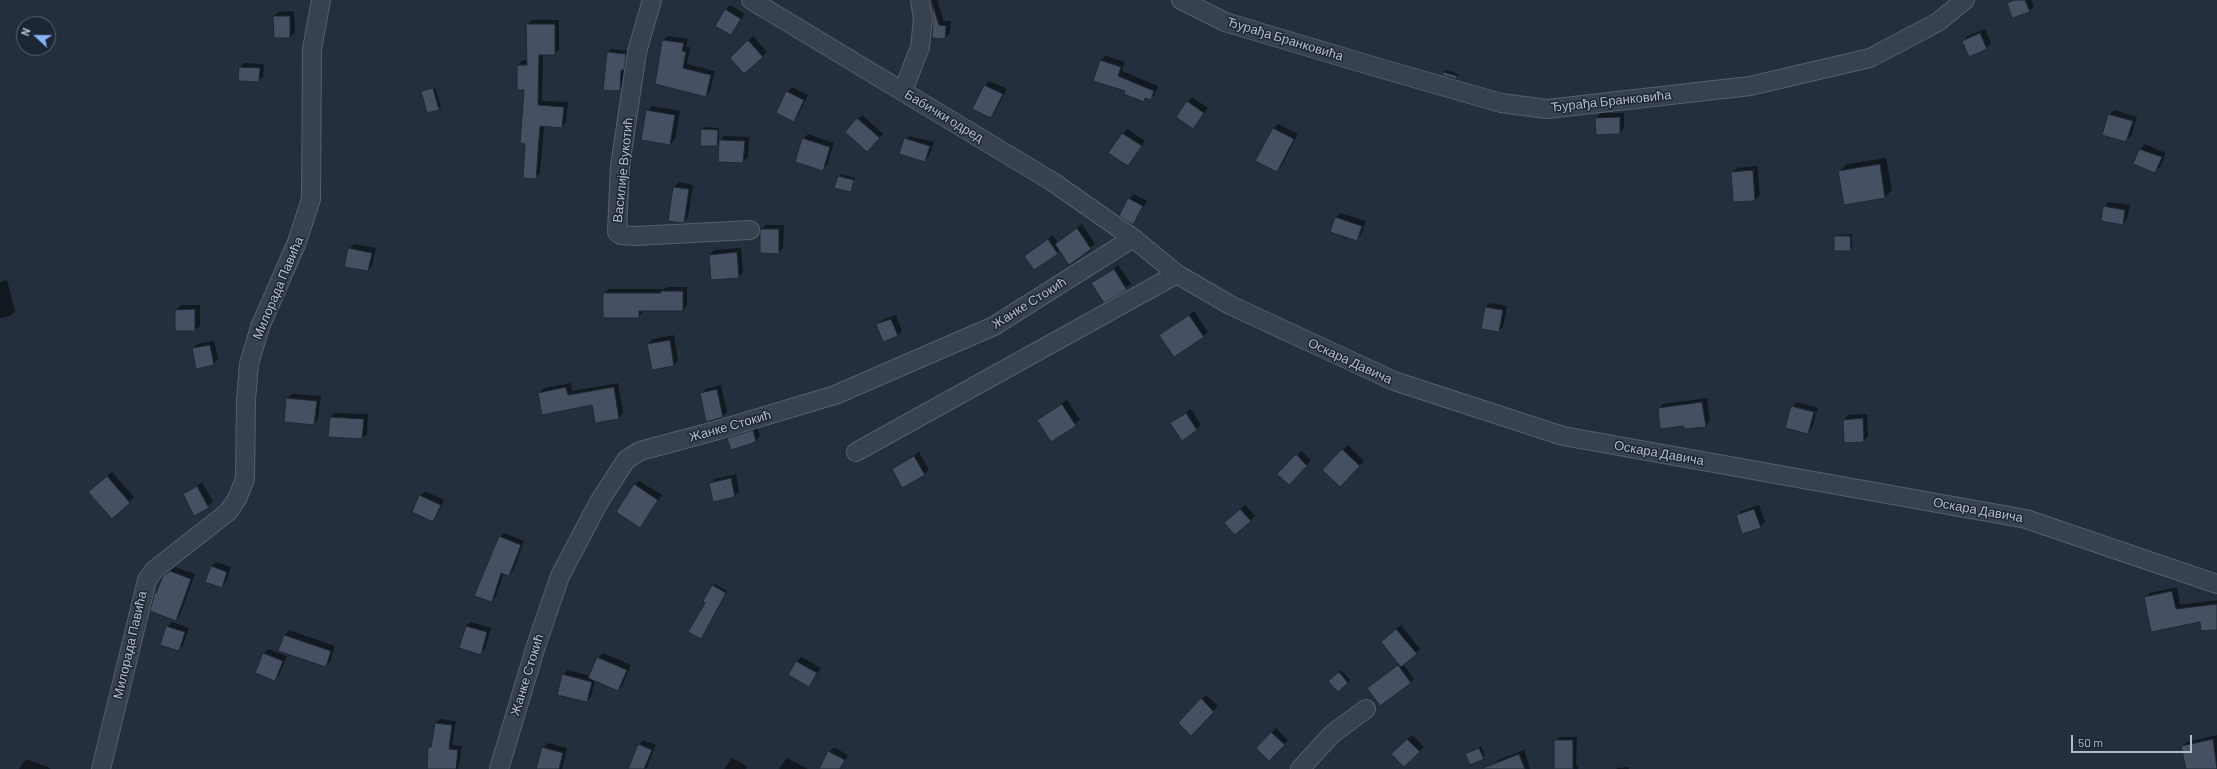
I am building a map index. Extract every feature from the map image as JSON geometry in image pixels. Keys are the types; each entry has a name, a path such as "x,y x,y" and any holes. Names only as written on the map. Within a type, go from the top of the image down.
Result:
{"street":[{"name":"Милорада Павића","path":"101,769 147,580 154,570 228,512 237,499 245,479 246,400 249,364 260,327 276,287 297,242 311,199 312,49 321,0"},
{"name":"Василије Вукотић","path":"652,0 637,52 620,166 617,232 621,236 636,236 750,230"},
{"name":"Бабички одред","path":"751,0 1053,182 1133,238"},
{"path":"903,91 920,46 923,19 920,0"},
{"name":"Ђурађа Бранковића","path":"1181,0 1225,22 1500,104 1547,109 1750,86 1870,58 1938,22 1965,0"},
{"name":"Оскара Давича","path":"1133,238 1177,274 1230,305 1394,381 1563,436 2026,519 2217,584"},
{"name":"Жанке Стокић","path":"499,769 536,646 560,576 599,502 626,460 640,451 711,432 835,395 987,329 1133,238"},
{"path":"856,452 1177,274"},
{"path":"1300,769 1332,734 1366,709"}],"building":[{"path":"931,0 939,25 946,26 945,39 932,38 933,20"},
{"path":"2014,0 2025,0 2030,12 2012,18 2007,3"},
{"path":"725,9 741,19 731,35 715,26"},
{"path":"273,16 290,16 290,38 274,38"},
{"path":"526,24 555,24 555,55 539,55 538,105 564,107 562,128 540,126 536,179 523,178 525,144 520,143 524,90 517,90 517,65 527,65"},
{"path":"1980,33 1987,49 1969,57 1962,41"},
{"path":"662,40 684,43 682,51 686,52 683,68 711,75 706,97 655,84"},
{"path":"748,40 763,57 744,74 730,58"},
{"path":"607,52 626,54 624,70 621,70 620,91 603,90"},
{"path":"1100,60 1121,67 1118,76 1154,91 1151,100 1145,98 1144,102 1124,94 1125,91 1093,81"},
{"path":"239,67 260,68 259,82 238,81"},
{"path":"1443,72 1457,76 1456,79 1442,75"},
{"path":"984,85 1003,94 991,118 972,109"},
{"path":"433,88 439,110 427,113 421,91"},
{"path":"786,91 804,100 794,122 776,113"},
{"path":"1187,101 1204,113 1193,129 1176,117"},
{"path":"646,110 675,115 670,145 641,140"},
{"path":"2108,114 2133,121 2126,142 2102,135"},
{"path":"1620,117 1620,134 1596,135 1595,118"},
{"path":"857,118 880,138 867,152 845,132"},
{"path":"1273,128 1294,139 1277,172 1255,161"},
{"path":"701,129 718,130 717,146 700,146"},
{"path":"1122,133 1142,146 1128,166 1108,153"},
{"path":"802,138 830,147 823,171 795,162"},
{"path":"904,138 930,146 925,162 899,154"},
{"path":"719,140 745,141 743,163 718,162"},
{"path":"2139,149 2162,157 2155,173 2133,164"},
{"path":"1880,164 1885,198 1844,205 1838,171"},
{"path":"1753,170 1755,201 1733,202 1731,172"},
{"path":"838,176 854,180 851,192 834,188"},
{"path":"673,187 689,189 684,223 668,221"},
{"path":"1128,198 1143,206 1133,225 1119,216"},
{"path":"2103,206 2125,210 2123,225 2101,221"},
{"path":"1335,217 1362,226 1357,241 1330,232"},
{"path":"1077,228 1091,249 1069,265 1055,244"},
{"path":"760,229 779,229 779,254 760,253"},
{"path":"1834,236 1850,236 1851,251 1834,251"},
{"path":"1048,239 1058,254 1034,270 1024,256"},
{"path":"348,248 372,253 368,271 344,267"},
{"path":"737,252 739,278 711,280 709,255"},
{"path":"1114,269 1127,290 1104,303 1091,283"},
{"path":"661,291 683,291 683,311 639,311 639,318 603,318 603,293 661,293"},
{"path":"1485,307 1503,310 1499,332 1481,329"},
{"path":"195,309 195,331 175,331 175,310"},
{"path":"1189,315 1204,337 1174,357 1159,335"},
{"path":"891,319 898,336 883,342 876,324"},
{"path":"670,340 674,366 652,370 647,344"},
{"path":"210,345 214,365 196,369 192,348"},
{"path":"566,387 568,395 614,387 619,419 595,423 592,405 542,415 538,393"},
{"path":"717,389 723,417 706,422 700,393"},
{"path":"286,398 317,401 314,425 284,422"},
{"path":"1702,402 1706,427 1684,429 1684,426 1660,429 1658,408"},
{"path":"1062,404 1076,426 1051,442 1037,420"},
{"path":"1791,406 1814,412 1808,434 1785,428"},
{"path":"1186,413 1197,430 1182,441 1170,423"},
{"path":"330,417 364,419 362,439 328,437"},
{"path":"1863,418 1864,442 1844,443 1843,420"},
{"path":"753,430 756,442 731,450 727,438"},
{"path":"1342,449 1360,466 1340,487 1322,470"},
{"path":"1296,454 1307,466 1289,485 1277,474"},
{"path":"914,456 925,475 902,488 892,469"},
{"path":"107,476 130,503 112,519 88,492"},
{"path":"731,478 735,497 713,502 709,483"},
{"path":"634,484 658,500 640,528 616,512"},
{"path":"197,486 209,508 194,516 183,494"},
{"path":"419,495 441,505 433,522 412,512"},
{"path":"1240,509 1251,521 1235,535 1224,523"},
{"path":"1754,509 1761,528 1742,534 1736,515"},
{"path":"499,536 521,545 509,576 501,573 492,602 474,596"},
{"path":"211,566 227,572 222,588 205,582"},
{"path":"170,571 191,579 176,621 150,611 155,592 156,593 163,576"},
{"path":"712,585 726,593 701,639 688,632 705,603 703,601"},
{"path":"2172,591 2176,609 2217,604 2217,630 2201,631 2200,622 2151,632 2144,597"},
{"path":"166,626 185,632 179,651 160,645"},
{"path":"466,626 487,632 481,655 459,648"},
{"path":"1396,629 1417,654 1401,667 1381,642"},
{"path":"284,635 331,651 326,667 278,651"},
{"path":"263,653 283,661 275,681 255,673"},
{"path":"597,657 627,670 618,691 588,678"},
{"path":"796,661 817,673 809,687 788,675"},
{"path":"1398,665 1411,683 1380,706 1367,688"},
{"path":"1339,672 1348,683 1338,692 1328,681"},
{"path":"562,674 592,682 587,702 557,695"},
{"path":"1201,698 1214,712 1191,736 1178,723"},
{"path":"435,723 452,725 449,749 458,750 456,769 427,769 428,747 431,747"},
{"path":"1271,732 1285,745 1269,761 1256,748"},
{"path":"1407,739 1420,752 1404,767 1391,754"},
{"path":"2213,739 2217,769 2186,769 2181,746"},
{"path":"1554,740 1573,740 1573,769 1554,769"},
{"path":"638,744 652,750 644,769 628,769"},
{"path":"542,747 563,753 559,769 536,769"},
{"path":"1479,748 1484,759 1470,765 1465,754"},
{"path":"828,751 845,760 840,769 819,769"},
{"path":"1519,754 1525,769 1483,769 1483,768"}]}
